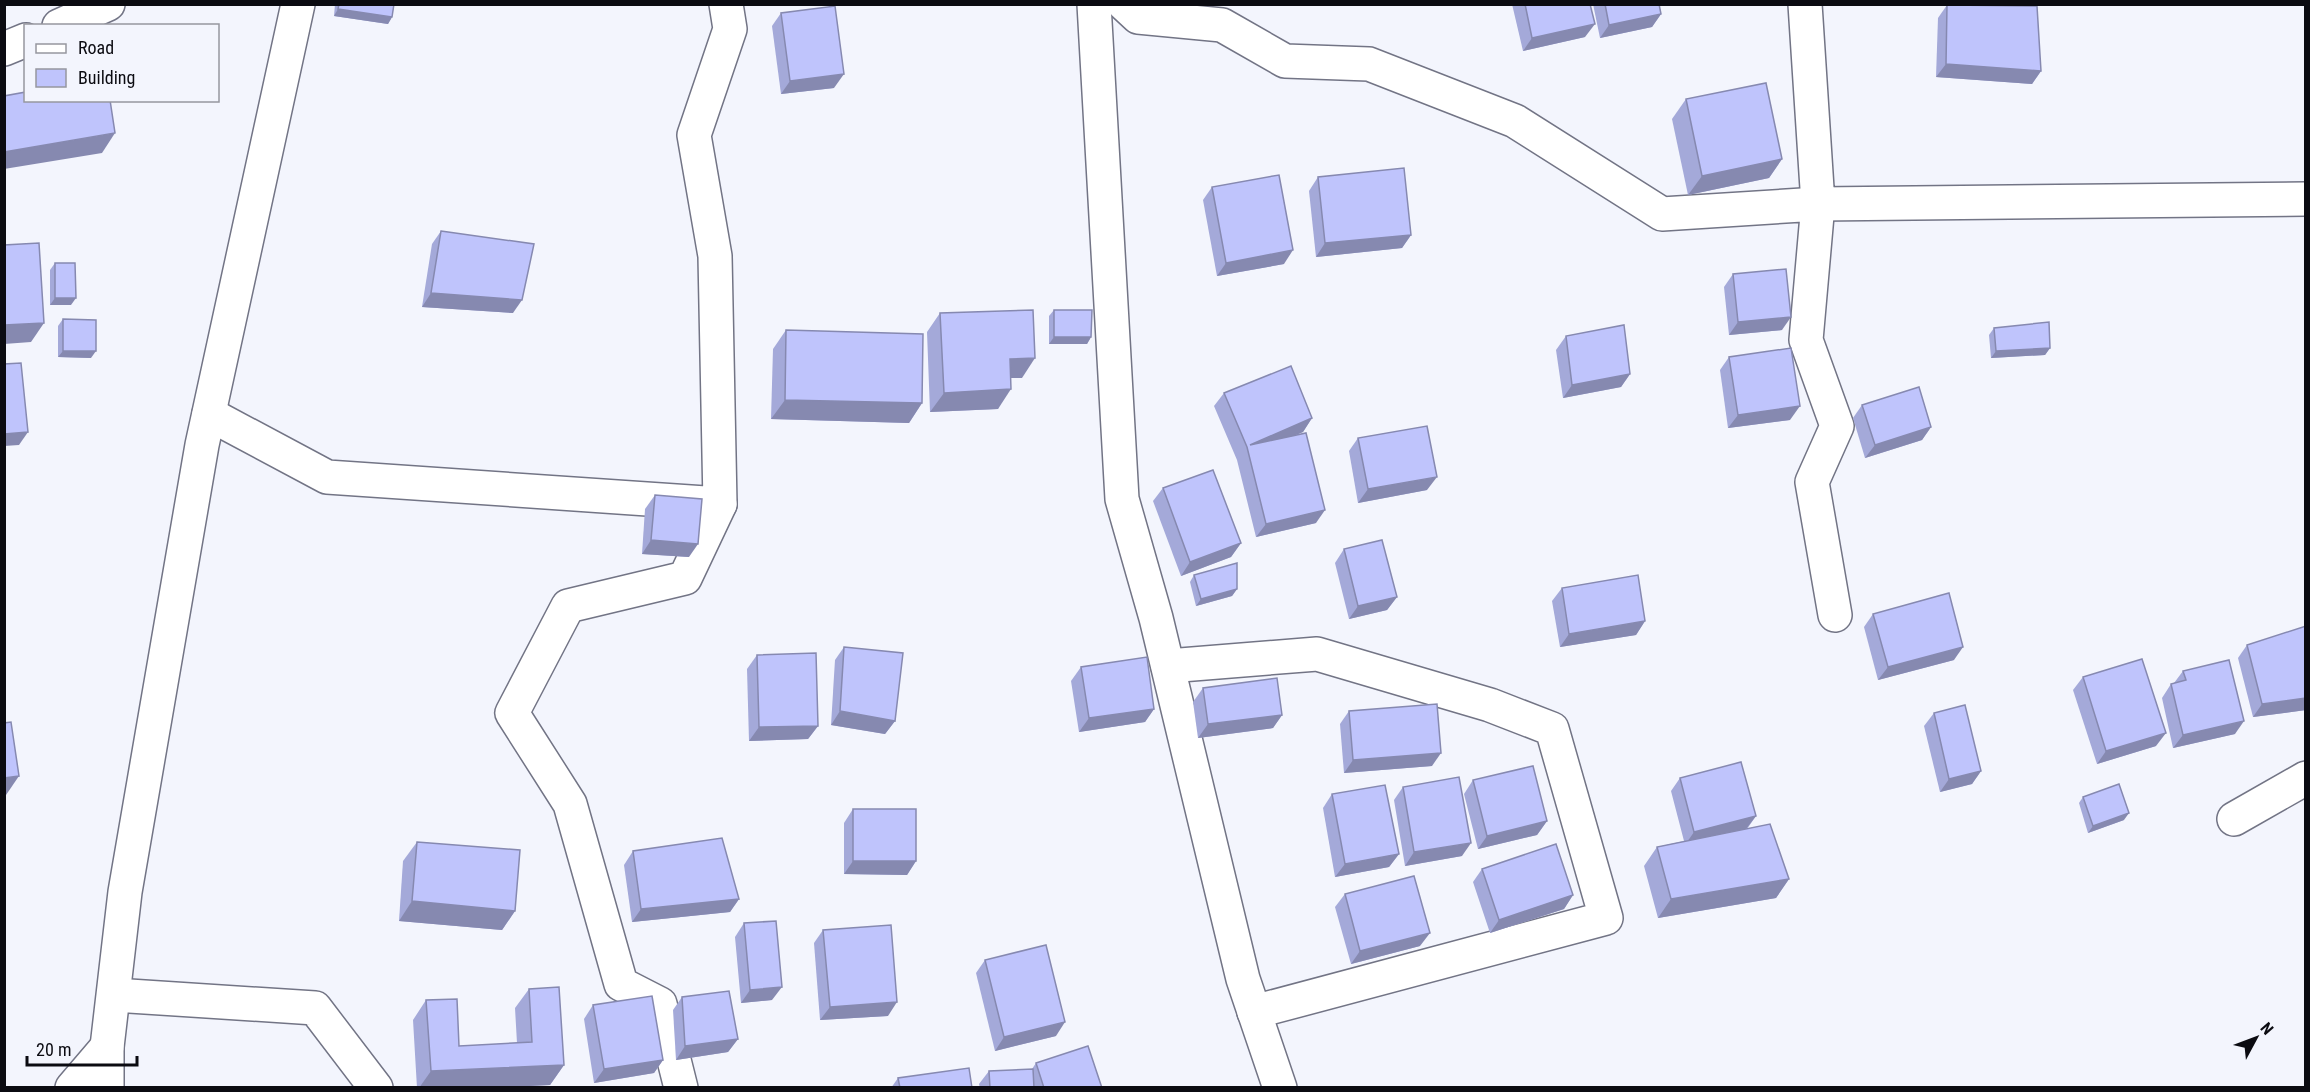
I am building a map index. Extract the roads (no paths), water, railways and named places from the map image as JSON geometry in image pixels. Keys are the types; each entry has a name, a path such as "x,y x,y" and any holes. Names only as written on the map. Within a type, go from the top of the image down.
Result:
{"street":[{"path":"63,24 108,4"},
{"path":"107,1088 107,1047 125,891 209,414 298,4"},
{"path":"681,1088 660,1004 621,984 570,804 512,712 567,606 685,578 720,504 715,256 694,135 730,29 726,4"},
{"path":"1094,4 1122,499 1168,666 1243,979 1280,1088"},
{"path":"1124,4 1138,17 1222,25 1286,61 1369,64 1515,121 1662,214 1818,204 2306,199"},
{"path":"1804,4 1818,204 1806,340 1837,426 1812,482 1835,615"},
{"path":"4,49 24,41"},
{"path":"209,414 327,477 720,504"},
{"path":"1168,666 1317,654 1490,705 1552,729 1606,918 1254,1012"},
{"path":"2234,819 2306,778"},
{"path":"114,995 315,1008 376,1088"},
{"path":"72,1088 107,1047"}]}
